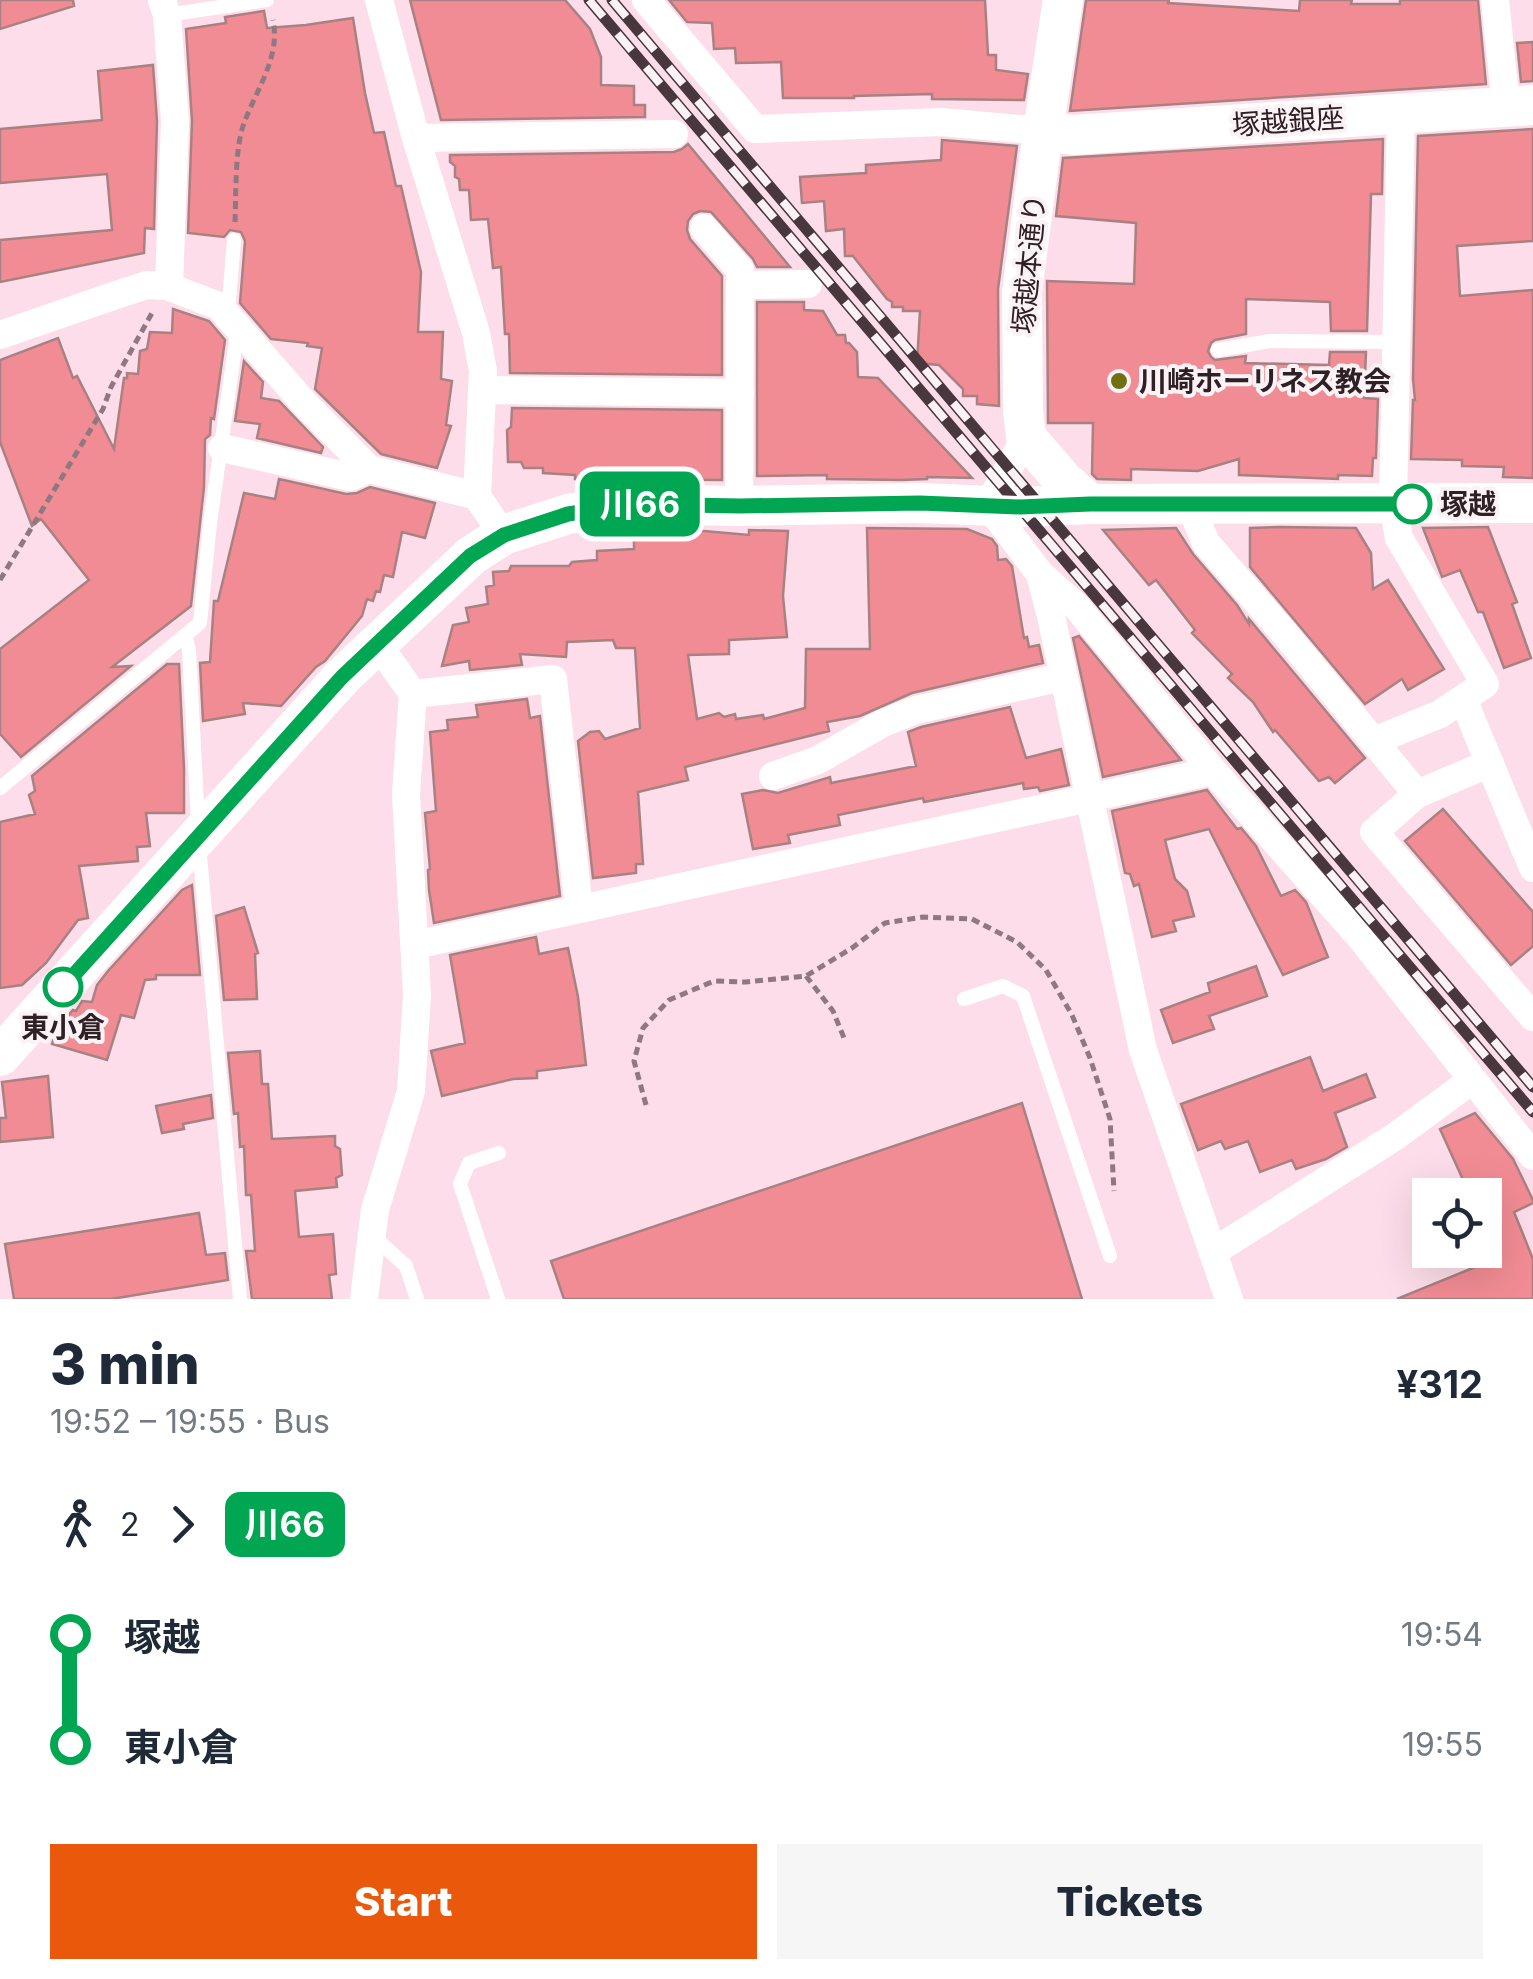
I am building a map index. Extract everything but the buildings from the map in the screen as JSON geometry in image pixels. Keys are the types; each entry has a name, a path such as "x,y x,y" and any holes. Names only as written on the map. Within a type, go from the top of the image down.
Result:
{"street":[{"path":"379,0 416,138 476,333 483,371 477,496 504,535"},
{"path":"646,0 755,129 941,122 1043,130"},
{"name":"塚越本通り","path":"1026,438 1022,292 1063,0"},
{"path":"1495,0 1520,105"},
{"path":"164,8 175,121 168,286"},
{"name":"塚越銀座","path":"1043,130 1073,136 1520,105"},
{"path":"1374,741 1440,714 1485,684 1399,538 1392,504 1401,114"},
{"path":"416,138 674,134"},
{"path":"704,228 740,270 740,506"},
{"path":"740,286 808,284"},
{"path":"0,335 122,292 168,286 220,306 305,404 369,469 477,496"},
{"path":"482,390 740,393"},
{"path":"988,505 1026,438 1090,504"},
{"path":"222,448 350,476 369,469"},
{"path":"0,1056 342,677 470,556 504,535 552,519 633,504 920,503 1020,507 1533,503"},
{"path":"1190,504 1206,543 1416,794"},
{"path":"988,505 1040,574 1076,606 1212,771 1361,938 1533,1156"},
{"path":"1040,574 1143,1050 1229,1299"},
{"path":"364,1299 374,1210 411,1091 418,995 406,794 413,694 376,643"},
{"path":"773,776 818,760 883,723 916,710 1062,677"},
{"path":"413,694 553,679 580,909"},
{"path":"1463,698 1533,868"},
{"path":"1490,763 1416,794 1374,832 1533,1017"},
{"path":"415,945 1212,771"},
{"path":"1213,1252 1396,1136 1472,1080"}],"lane":[{"path":"164,8 266,0"},
{"path":"0,788 200,623 222,448 233,321 234,240"},
{"path":"1218,350 1270,342 1398,342"},
{"path":"185,634 198,836 240,1299"},
{"path":"964,998 1004,986 1023,996 1110,1256"},
{"path":"498,1299 460,1184 470,1163 500,1153"},
{"path":"371,1234 406,1266 416,1299"}],"path":[{"path":"234,240 242,128 274,48 273,16"},
{"path":"0,580 103,409 111,386 168,286"},
{"path":"646,1105 634,1061 644,1028 669,1000 714,980 746,982 806,976 885,923 923,916 972,919 1017,942 1046,970 1072,1015 1090,1058 1110,1119 1115,1206 1098,1221"},
{"path":"806,976 833,1011 844,1038"}],"railway":[{"path":"589,0 1533,1112"},
{"path":"612,0 1533,1087"}],"bus line":[{"name":"川66","path":"63,987 342,677 470,556 504,535 568,514 633,504 1412,504"}],"place":[{"name":"川崎ホーリネス教会","path":"1119,381"},
{"name":"塚越","path":"1412,504"},
{"name":"東小倉","path":"63,987"}]}
